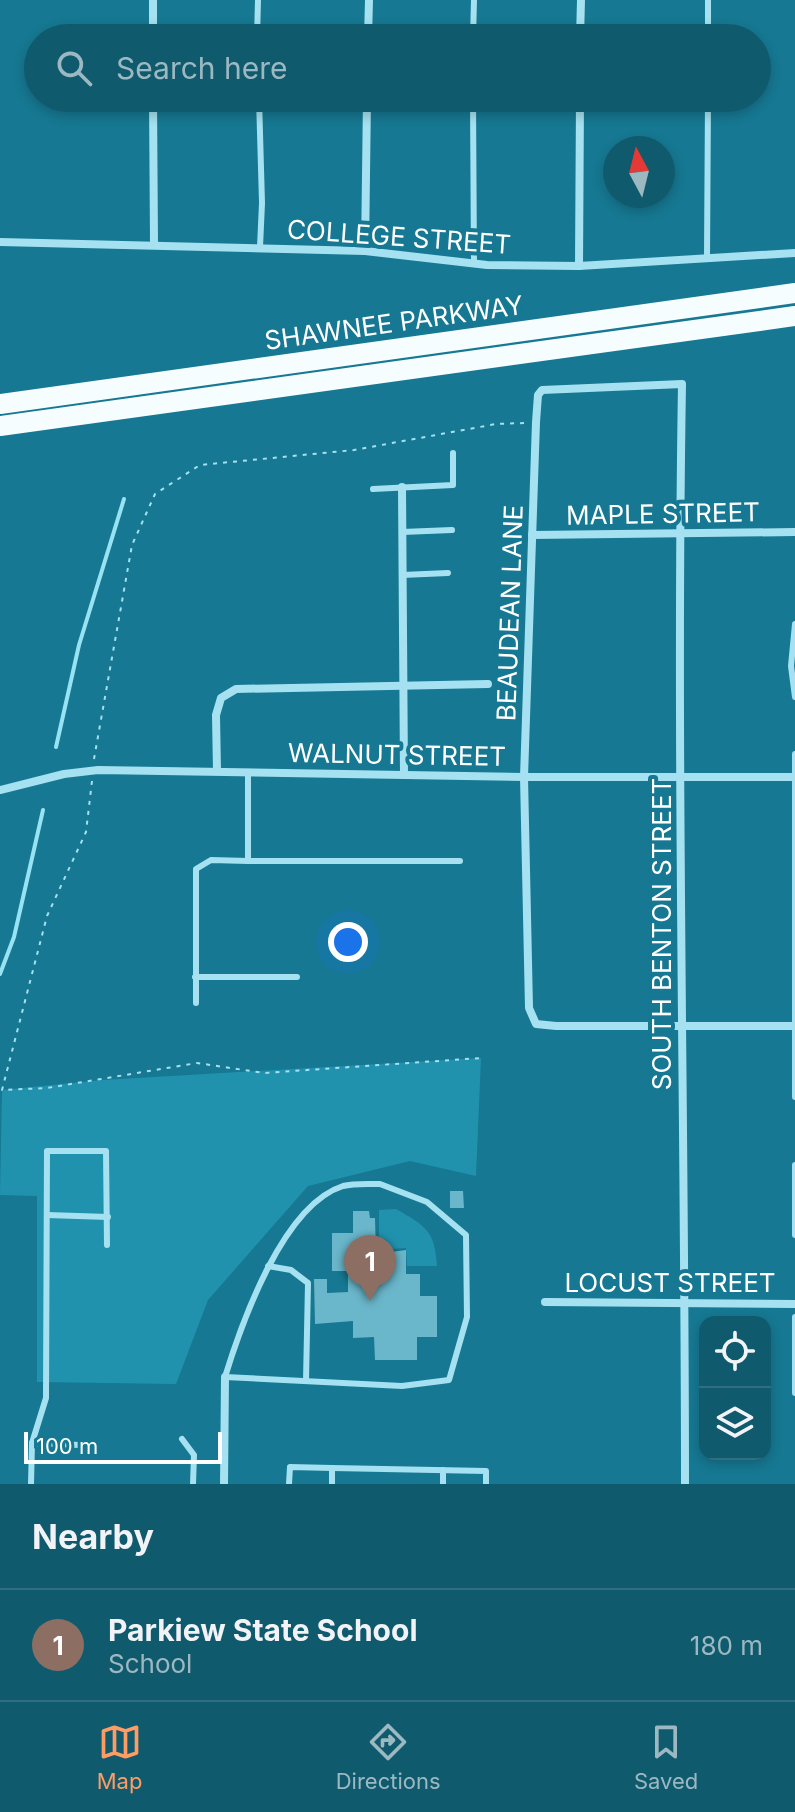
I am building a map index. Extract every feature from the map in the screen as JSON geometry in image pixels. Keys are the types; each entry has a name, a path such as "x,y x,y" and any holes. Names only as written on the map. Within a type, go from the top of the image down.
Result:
{"highway":[{"name":"SHAWNEE PARKWAY","path":"0,404 795,293"},
{"name":"SHAWNEE PARKWAY","path":"0,426 795,316"}],"street":[{"path":"153,0 153,24"},
{"path":"368,24 369,0"},
{"path":"580,24 581,0"},
{"path":"153,112 154,243"},
{"path":"365,251 367,112"},
{"path":"579,266 580,112"},
{"name":"COLLEGE STREET","path":"0,242 154,243 365,251 474,264 579,266 795,253"},
{"name":"SOUTH BENTON STREET","path":"538,395 542,390 682,384 680,532 685,1484"},
{"name":"BEAUDEAN LANE","path":"538,395 524,777 529,1008 536,1024 683,1026"},
{"path":"402,487 404,775"},
{"name":"MAPLE STREET","path":"532,535 795,532"},
{"path":"217,771 216,715 221,698 236,689 488,684"},
{"name":"WALNUT STREET","path":"0,790 93,770 524,777 795,777"},
{"path":"683,1026 795,1026"},
{"name":"LOCUST STREET","path":"545,1302 795,1304"},
{"path":"224,1484 225,1377"}],"lane":[{"path":"257,24 258,0"},
{"path":"473,24 474,0"},
{"path":"708,0 708,24"},
{"path":"259,112 260,247"},
{"path":"473,112 474,264"},
{"path":"707,258 708,112"},
{"path":"373,489 453,485 453,453"},
{"path":"402,532 452,530"},
{"path":"402,575 448,573"},
{"path":"795,624 791,666 795,697"},
{"path":"795,754 795,1097"},
{"path":"248,772 248,861"},
{"path":"196,1003 196,869 211,860 460,861"},
{"path":"195,977 297,977"},
{"path":"31,1484 32,1443 46,1398 47,1151 106,1151 107,1245"},
{"path":"795,1165 795,1235"},
{"path":"380,1184 427,1202 466,1235 467,1317 449,1380 402,1386 225,1377 238,1336 268,1266 310,1206 343,1186 380,1184"},
{"path":"47,1215 108,1217"},
{"path":"268,1266 291,1270 308,1283 306,1381"},
{"path":"795,1317 795,1393"},
{"path":"182,1439 194,1455 193,1484"},
{"path":"32,1443 80,1445"},
{"path":"289,1484 290,1467 486,1471 486,1484"},
{"path":"332,1468 332,1484"},
{"path":"443,1470 443,1484"}],"path":[{"path":"481,1058 264,1073 197,1063 47,1088 2,1090 47,916 86,832 93,770 132,545 155,494 200,465 354,450 496,424 536,422"}],"shaded area":[{"path":"481,1058 476,1176 410,1161 308,1186 208,1300 176,1384 37,1382 37,1196 0,1195 2,1090 103,1080"},
{"path":"396,1209 427,1231 434,1245 437,1266 407,1266 406,1248 379,1250 379,1210"}],"building":[{"path":"450,1191 463,1191 464,1208 450,1208"},
{"path":"353,1211 369,1211 370,1218 375,1218 376,1254 406,1250 406,1274 420,1274 420,1296 437,1296 437,1337 417,1337 417,1360 375,1360 374,1337 353,1338 353,1321 315,1324 314,1279 327,1279 327,1293 348,1292 348,1271 332,1271 332,1233 353,1233"}],"waterway":[{"path":"56,747 79,645 124,499"},
{"path":"0,974 14,937 43,810"}],"place":[{"name":"Parkiew State School","path":"370,1301"}]}
